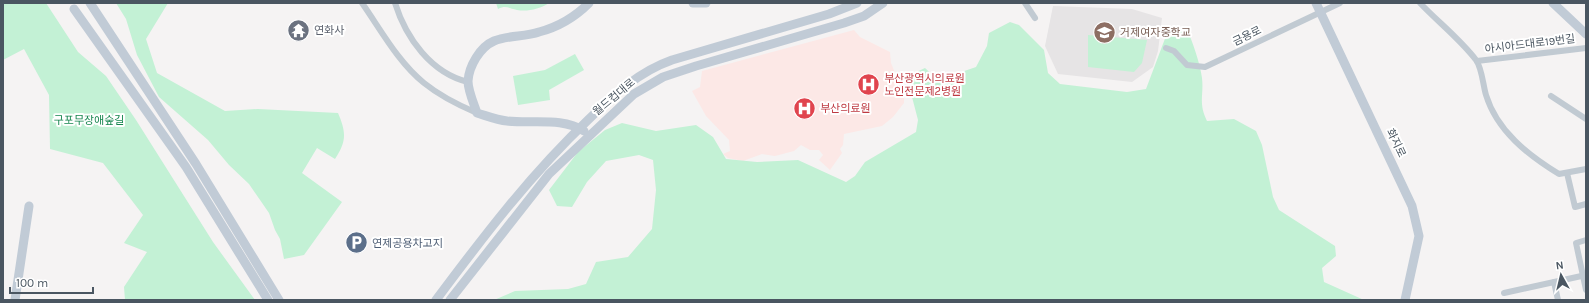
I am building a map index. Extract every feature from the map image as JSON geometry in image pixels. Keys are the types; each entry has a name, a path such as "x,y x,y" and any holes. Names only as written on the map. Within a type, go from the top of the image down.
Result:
{"main road":[{"path":"90,3 196,164 279,300"},
{"path":"589,3 569,19 553,27 526,35 503,38 485,46 473,64 468,82 477,114 505,121 561,122 580,128 590,134"},
{"path":"693,3 706,3"},
{"name":"월드컵대로","path":"436,300 475,247 541,167 626,85 656,65 692,53 829,14 857,3"},
{"name":"월드컵대로","path":"450,300 549,174 634,94 663,76 844,23 864,16 883,3"},
{"path":"1554,3 1586,34"},
{"name":"화지로","path":"1318,7 1412,206 1419,236 1405,300"},
{"path":"74,9 186,167 268,300"},
{"path":"15,300 29,206"}],"street":[{"path":"362,3 392,47 423,82 453,102 477,114"},
{"path":"395,3 409,36 425,56 447,74 458,80 468,82"},
{"path":"1025,3 1035,18"},
{"name":"금용로","path":"1166,48 1174,52 1187,65 1205,67 1318,7 1340,3"},
{"path":"1420,3 1477,61 1486,96 1499,124 1538,161 1559,174 1586,169"},
{"name":"아시아드대로19번길","path":"1477,61 1586,48"},
{"path":"1551,96 1586,119"},
{"path":"1567,173 1575,207 1586,204"},
{"path":"1586,240 1576,243 1586,290"},
{"path":"1504,293 1584,275"},
{"path":"1554,282 1558,300"}],"shaded area":[{"name":"거제여자중학교","path":"1053,6 1132,9 1162,18 1158,51 1153,67 1132,82 1058,74 1045,46"},
{"path":"854,30 860,37 890,52 891,63 904,95 904,103 893,117 882,126 844,134 843,145 840,149 842,153 830,170 819,160 823,155 819,150 810,150 801,145 794,151 775,156 762,154 743,161 728,158 723,154 730,151 729,140 706,116 692,91 700,87 702,71"}],"green space":[{"name":"구포무장애숲길","path":"3,3 46,3 78,52 106,76 136,120 213,242 255,300 125,300 124,287 147,252 124,243 143,215 103,163 50,149 49,95 24,49 3,60"},
{"path":"116,3 168,3 146,39 157,73 225,111 258,109 338,113 344,131 342,147 339,153 335,159 317,148 302,173 342,202 304,255 284,259 280,239 269,213 249,184 229,165 208,140 159,97 137,55 126,19"},
{"path":"496,3 549,3 538,8 525,11 505,7 498,9"},
{"path":"1010,22 1019,25 1044,50 1048,73 1060,84 1127,92 1146,89 1169,28 1187,30 1196,53 1201,73 1202,104 1207,121 1234,119 1256,131 1262,145 1273,197 1279,210 1335,246 1336,256 1322,268 1324,282 1364,300 494,300 515,291 568,289 586,284 596,262 628,257 652,229 656,190 653,160 639,155 606,161 587,182 572,207 557,206 549,190 578,152 605,130 622,123 656,131 696,125 713,137 726,159 757,162 798,160 846,182 855,176 865,162 916,132 918,120 912,97 912,74 925,68 938,80 976,67 987,46 989,33"},
{"path":"1088,35 1147,40 1142,63 1134,72 1088,67"},
{"path":"575,54 584,70 549,90 550,100 518,105 513,76 545,70"}],"place":[{"name":"연화사","path":"298,30"},
{"name":"거제여자중학교","path":"1104,32"},
{"name":"부산광역시의료원 노인전문제2병원","path":"869,84"},
{"name":"부산의료원","path":"804,108"},
{"name":"연제공용차고지","path":"356,243"}]}
